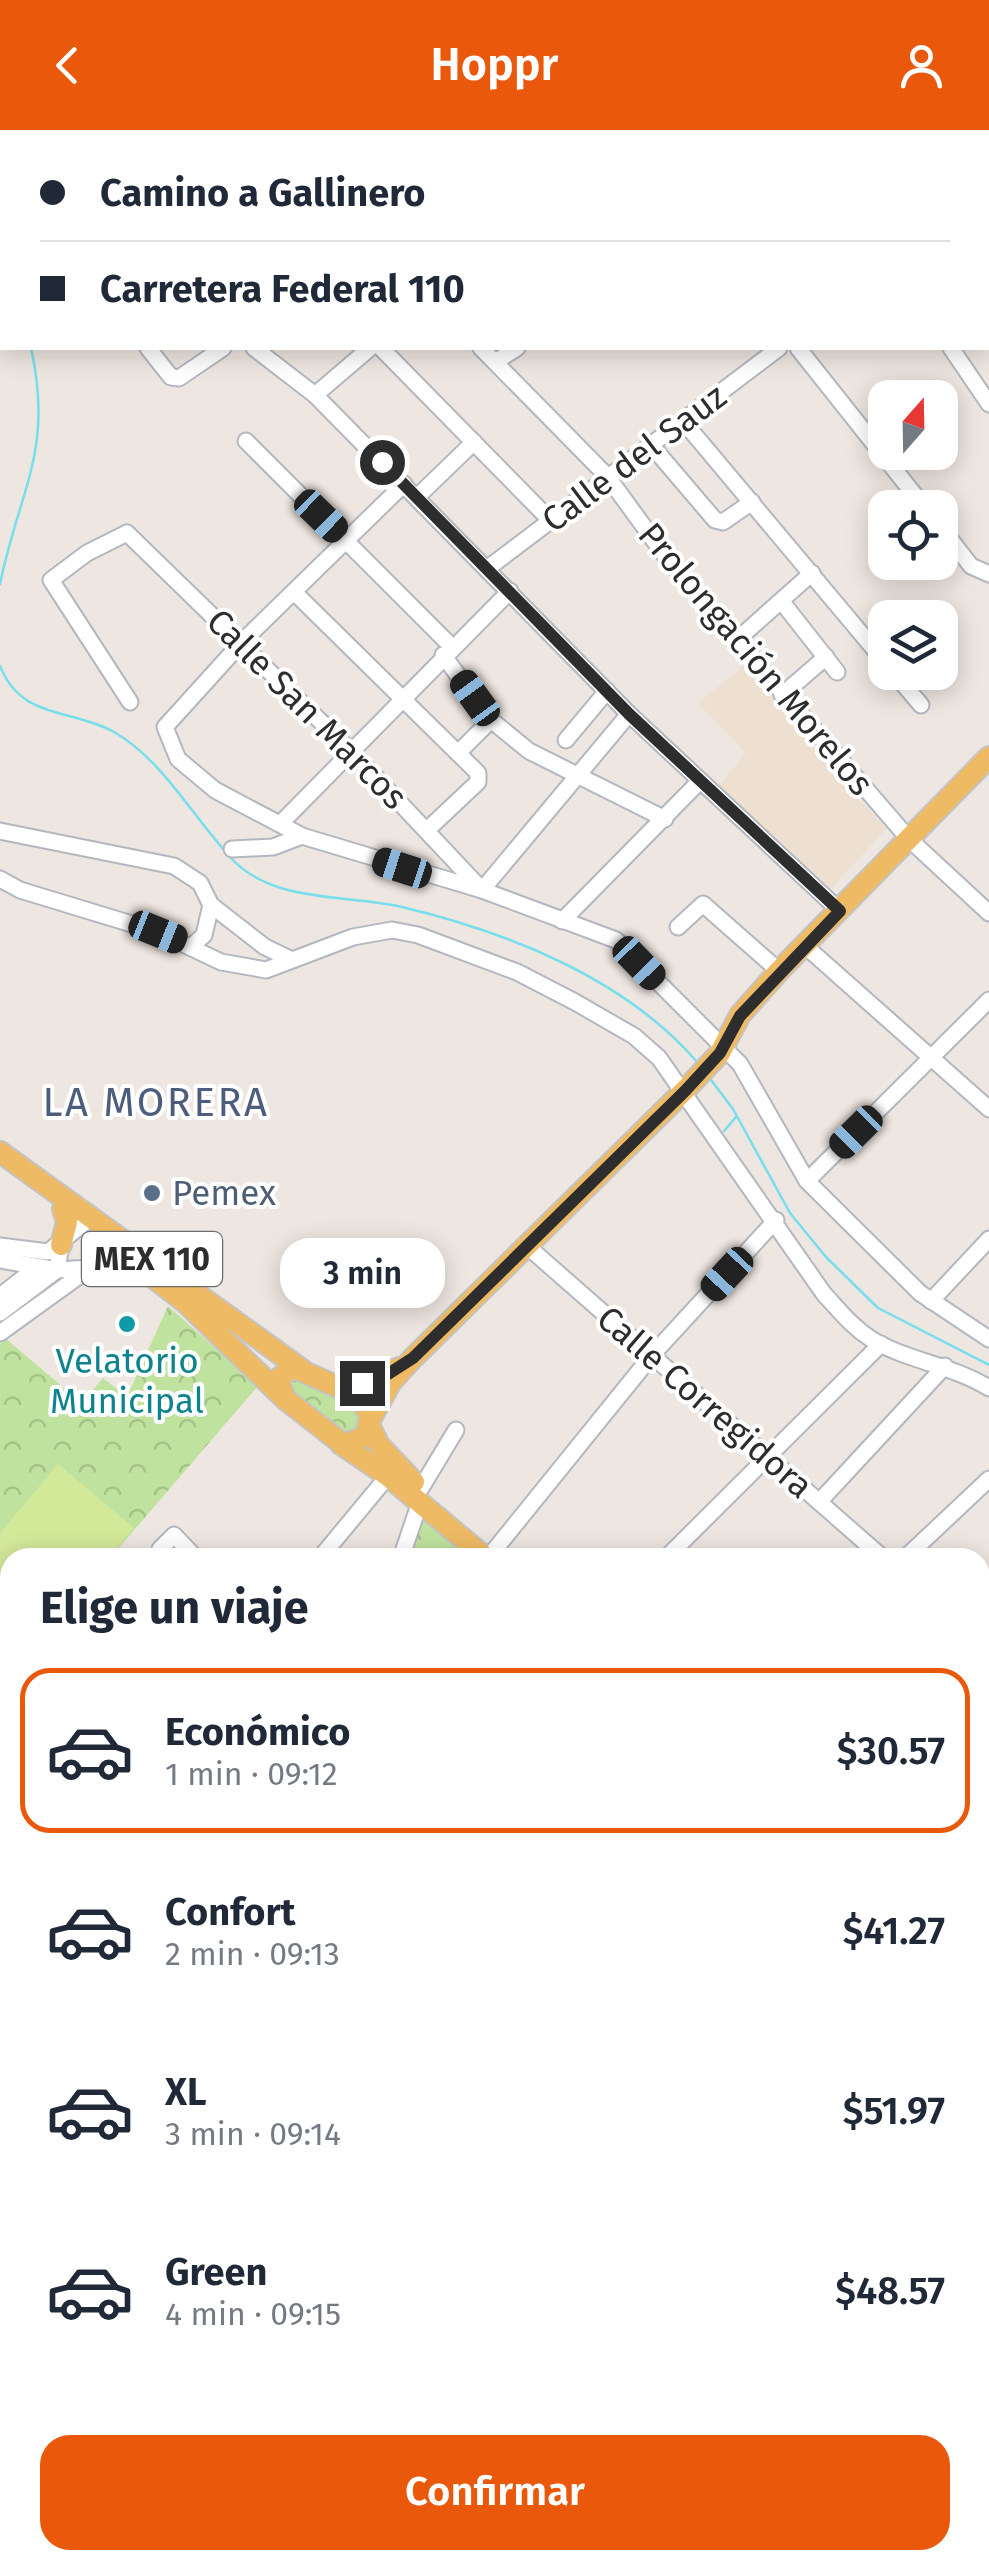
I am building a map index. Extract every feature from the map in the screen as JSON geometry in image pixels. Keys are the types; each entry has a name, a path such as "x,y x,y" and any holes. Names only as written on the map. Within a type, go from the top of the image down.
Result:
{"main road":[{"path":"335,1441 352,1445 366,1436 391,1382 687,1089 721,1050 740,1016 779,972 989,756"},
{"name":"MEX 110","path":"0,1152 194,1290 244,1332 301,1369 358,1396 370,1423"},
{"name":"MEX 110","path":"0,1167 63,1208 184,1302 285,1400 335,1441"},
{"path":"62,1245 67,1222 63,1208"},
{"path":"83,1224 97,1226 178,1284 194,1290"},
{"path":"335,1385 388,1374 413,1358"},
{"path":"285,1400 278,1379 288,1369 301,1369"},
{"path":"370,1423 378,1445 409,1487"},
{"path":"335,1441 409,1487 483,1548"}],"street":[{"path":"150,350 171,376 179,378 219,350"},
{"path":"258,350 315,396 629,714 840,911"},
{"path":"315,396 368,350"},
{"path":"384,350 550,520"},
{"name":"Prolongación Morelos","path":"483,350 607,476 669,561 909,839 989,912"},
{"path":"495,362 514,350"},
{"name":"Calle del Sauz","path":"488,568 776,350"},
{"path":"800,350 911,490"},
{"path":"952,350 989,404"},
{"path":"684,421 868,641"},
{"path":"246,442 346,541 448,651 491,720 528,751 665,819"},
{"path":"416,497 474,442"},
{"path":"651,444 716,520 723,522 752,502"},
{"path":"404,484 242,642 165,727 178,759 216,790 302,836 482,890 616,940 721,1050 740,1064 807,1182 932,1301 989,1339"},
{"name":"Calle San Marcos","path":"130,702 51,580 87,553 127,533 242,642 482,890"},
{"path":"958,548 972,566 989,574"},
{"path":"738,639 812,573"},
{"path":"280,824 510,591"},
{"path":"294,592 478,774 478,782 426,830"},
{"path":"782,602 838,672"},
{"path":"782,695 826,657"},
{"path":"909,690 921,705"},
{"path":"566,740 607,691"},
{"path":"482,890 629,714"},
{"path":"458,753 491,720"},
{"path":"562,920 700,782"},
{"path":"0,831 174,866 200,883 211,905 266,948 290,960"},
{"path":"232,849 273,847 302,836"},
{"path":"174,866 191,859"},
{"path":"0,879 20,890 192,946 220,962 266,970 318,947 392,930 418,935 517,972 619,1027 658,1058 687,1089 824,1294 856,1328 881,1344 945,1366 989,1388"},
{"path":"678,927 703,904 779,972"},
{"path":"192,946 204,935 211,905"},
{"path":"804,946 989,1109"},
{"path":"807,1182 989,1000"},
{"path":"499,1548 653,1354 776,1220"},
{"path":"0,1246 48,1252 62,1245 83,1224"},
{"path":"932,1301 989,1238"},
{"path":"0,1313 56,1270 62,1245"},
{"name":"Calle Corregidora","path":"527,1246 872,1548"},
{"path":"0,1260 56,1270 138,1265"},
{"path":"0,1296 36,1268"},
{"path":"0,1333 92,1268"},
{"path":"676,1548 881,1344"},
{"path":"819,1502 945,1366"},
{"path":"333,1548 409,1487 456,1430"},
{"path":"916,1548 989,1479"},
{"path":"401,1548 409,1487"},
{"path":"162,1548 174,1535 186,1548"}],"shaded area":[{"path":"746,664 841,781 887,828 826,894 715,790 746,753 698,703"}],"green space":[{"path":"168,1306 258,1386 119,1548 0,1548 0,1344 6,1339 82,1403 103,1378 127,1397"},
{"path":"284,1375 354,1397 365,1429 347,1437 287,1388"},
{"path":"58,1464 134,1528 116,1548 0,1548 0,1533"},
{"path":"420,1502 473,1548 404,1548"}],"waterway":[{"path":"0,584 36,443 39,415 31,350"},
{"path":"0,666 9,683 34,704 98,724 131,743 160,771 225,851"},
{"path":"230,857 247,872 288,890 380,903 442,917 562,962 635,1006 697,1062"},
{"path":"708,1076 733,1109 790,1213 826,1257 878,1308 989,1365"},
{"path":"724,1131 736,1117"}],"place":[{"name":"Pemex","path":"152,1193"},
{"name":"Velatorio Municipal","path":"127,1324"}],"district":[{"name":"LA MORERA","path":"156,1103"}],"route":[{"path":"362,1383 388,1374 413,1358 685,1091 720,1053 740,1016 840,911 629,714 382,462"}]}
